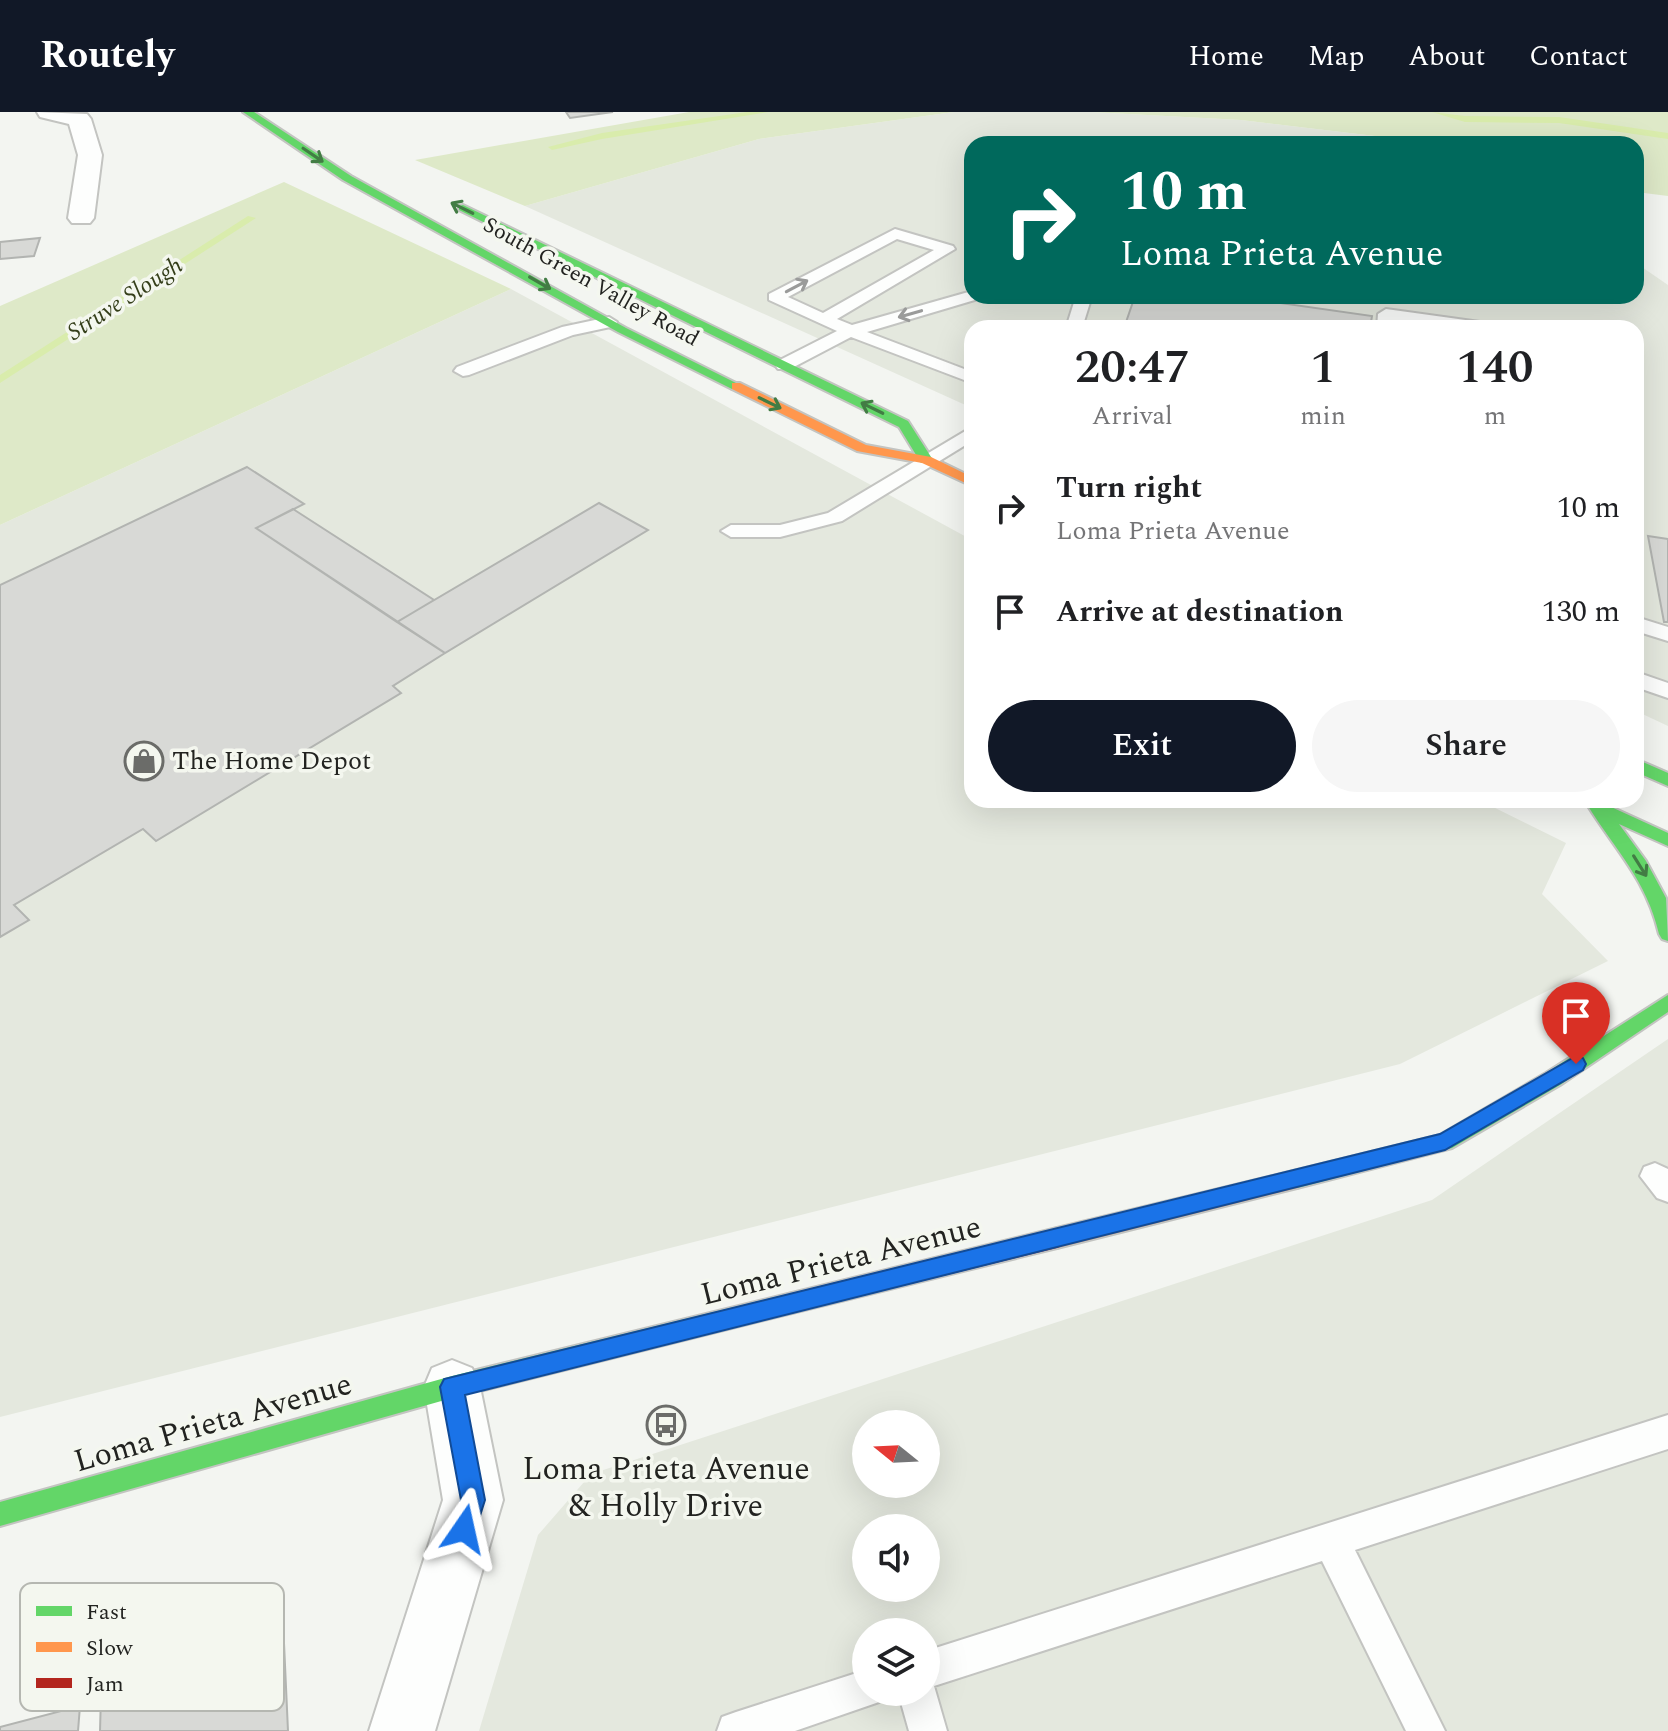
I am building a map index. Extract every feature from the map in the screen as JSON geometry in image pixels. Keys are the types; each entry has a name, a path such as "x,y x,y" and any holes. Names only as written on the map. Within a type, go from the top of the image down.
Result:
{"main road":[{"name":"South Green Valley Road","path":"248,112 347,178 609,322 862,448 926,460 964,478"},
{"name":"South Green Valley Road","path":"447,201 904,424 926,460"},
{"path":"1644,769 1668,780"},
{"path":"1597,808 1641,866 1657,895 1668,934"},
{"path":"1603,808 1668,840"},
{"name":"Loma Prieta Avenue","path":"0,1514 452,1387 1445,1142 1553,1079 1668,1002"}],"street":[{"path":"48,112 79,119 90,155 81,218"},
{"path":"402,1731 473,1500 452,1387"}],"lane":[{"path":"823,320 947,249 895,234 775,297 848,332 964,375"},
{"path":"784,365 848,332 964,298"},
{"path":"463,371 568,331 609,322"},
{"path":"731,531 780,531 821,523 860,504 964,438"},
{"path":"1644,626 1668,634"},
{"path":"1644,682 1668,691"},
{"path":"940,1666 1668,1432"},
{"path":"1331,1540 1426,1731"},
{"path":"736,1731 852,1694"},
{"path":"921,1706 928,1731"}],"shaded area":[{"path":"954,112 1091,112 1241,120 1375,136 964,136 964,304 1644,304 1644,268 1668,285 1668,726 1644,715 1644,320 964,320 964,404 525,206 759,139"},
{"path":"511,289 964,536 964,808 1495,808 1566,843 1542,894 1608,961 1400,1064 0,1417 0,525"},
{"path":"1668,1039 1668,1731 479,1731 538,1535 591,1474 1432,1200"}],"green space":[{"path":"689,112 954,112 759,139 525,206 415,160"},
{"path":"1091,112 1668,112 1668,196 1644,193 1644,136 1375,136 1241,120"},
{"path":"284,182 511,289 0,525 0,306"}],"building":[{"path":"566,112 613,112 570,118"},
{"path":"40,238 34,256 0,259 0,242"},
{"path":"1132,304 1287,304 1372,316 1371,320 1127,320"},
{"name":"The Home Depot","path":"247,467 304,504 256,528 445,653 393,686 401,693 156,841 143,829 14,905 29,920 0,937 0,585"},
{"path":"599,503 648,530 445,653 397,622"},
{"path":"293,509 434,600 397,622 256,528"},
{"path":"1648,536 1668,539 1668,622 1664,622"},
{"path":"284,1643 288,1731 100,1731 101,1711 284,1711"},
{"path":"61,1711 80,1711 78,1731 0,1731 0,1727"}],"waterway":[{"name":"Struve Slough","path":"552,147 602,136 764,112"},
{"name":"Struve Slough","path":"1436,112 1465,119 1559,120 1668,136"},
{"name":"Struve Slough","path":"0,380 251,218"}],"traffic: fast":[{"path":"248,112 347,178 622,330 736,386"},
{"path":"463,208 904,424 926,460"},
{"path":"1644,769 1668,780"},
{"path":"1598,808 1649,882 1664,915 1668,934"},
{"path":"1601,808 1668,840"},
{"path":"1297,1179 1445,1142 1553,1079 1668,1002"},
{"path":"0,1514 452,1387 792,1303"}],"traffic: slow":[{"path":"736,386 862,448 926,460 964,478"},
{"path":"1057,1238 1297,1179"}],"traffic: jam":[{"path":"792,1303 1057,1238"}],"place":[{"name":"The Home Depot","path":"144,761"},
{"name":"Loma Prieta Avenue & Holly Drive","path":"666,1425"}],"route":[{"path":"464,1529 473,1500 452,1387 1445,1142 1576,1064"}]}
